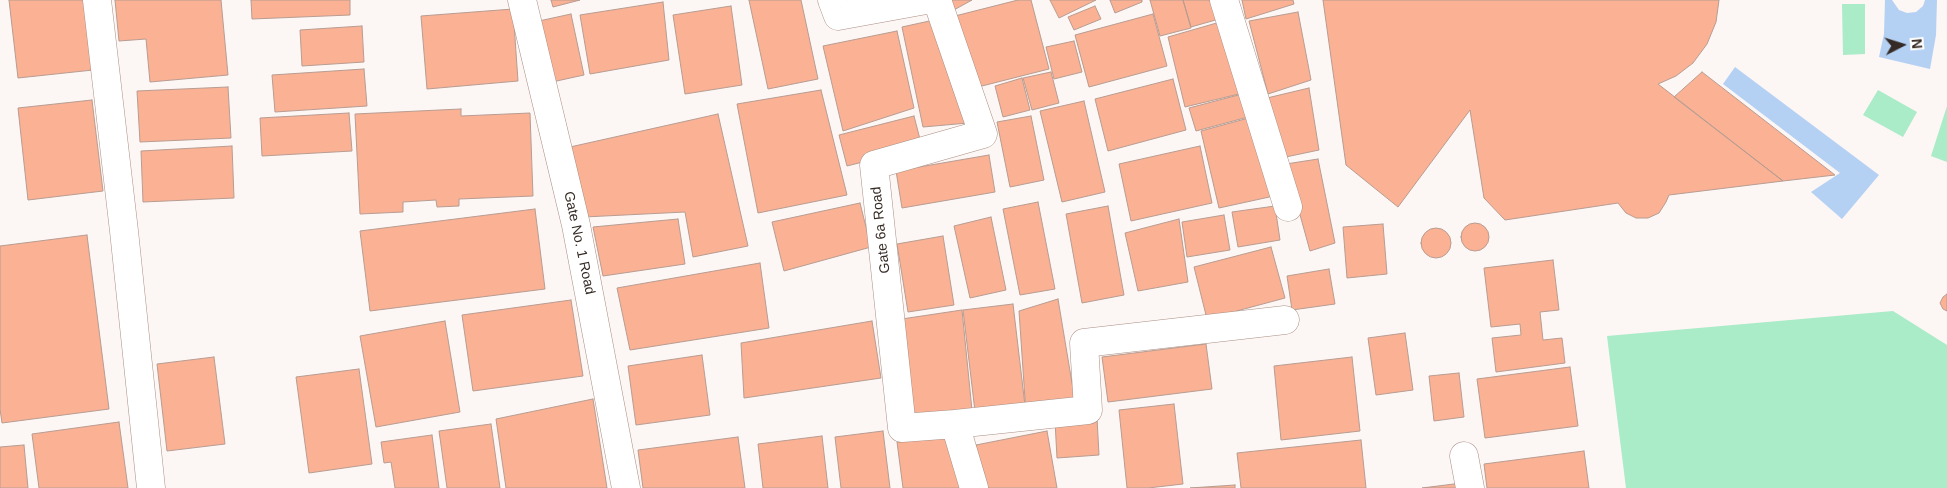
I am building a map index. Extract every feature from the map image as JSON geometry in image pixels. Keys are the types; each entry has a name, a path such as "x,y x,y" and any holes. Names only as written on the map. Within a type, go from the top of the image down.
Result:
{"street":[{"path":"97,0 151,488"},
{"name":"Gate No. 1 Road","path":"522,0 576,225 626,488"},
{"path":"832,0 838,16 926,0"},
{"name":"Gate 6a Road","path":"937,0 983,134 874,165 902,428 955,424"},
{"path":"1224,0 1288,207"},
{"path":"974,488 955,424 1088,410 1084,343 1285,320"},
{"path":"1464,456 1470,488"}],"green space":[{"path":"1842,4 1865,4 1865,54 1843,55"},
{"path":"1878,90 1917,112 1903,137 1863,115"},
{"path":"1947,106 1947,162 1931,156"},
{"path":"1893,311 1947,345 1947,488 1626,488 1607,336"}],"water":[{"path":"1885,0 1892,0 1899,10 1907,13 1916,12 1923,6 1925,0 1937,0 1936,35 1930,69 1879,57 1884,34"},
{"path":"1735,67 1879,175 1842,219 1811,192 1840,173 1723,84"}],"building":[{"path":"9,0 85,0 93,70 18,78"},
{"path":"115,0 221,0 228,75 150,82 146,39 119,41"},
{"path":"251,0 350,0 350,15 252,19"},
{"path":"551,0 580,0 553,7"},
{"path":"749,0 801,0 818,79 768,89"},
{"path":"950,0 972,0 952,11"},
{"path":"1018,0 1031,0 1049,69 974,88 955,16"},
{"path":"1050,0 1096,0 1059,18"},
{"path":"1110,0 1142,0 1142,2 1115,13"},
{"path":"1150,0 1183,0 1191,28 1160,36"},
{"path":"1183,0 1221,0 1226,17 1191,27"},
{"path":"1242,0 1293,0 1294,4 1246,19"},
{"path":"1323,0 1719,0 1716,22 1707,44 1693,63 1676,76 1658,84 1783,181 1669,195 1659,213 1648,218 1636,218 1626,213 1618,203 1505,220 1484,198 1470,110 1398,207 1346,165"},
{"path":"663,2 669,60 590,74 580,15"},
{"path":"731,6 742,85 685,94 673,15"},
{"path":"1095,6 1101,19 1074,30 1068,17"},
{"path":"513,9 518,81 427,89 421,16"},
{"path":"1298,12 1311,80 1268,94 1249,21"},
{"path":"571,14 584,75 552,82 539,21"},
{"path":"1153,14 1167,66 1089,87 1075,35"},
{"path":"934,20 968,123 923,127 902,27"},
{"path":"1220,22 1239,94 1185,107 1168,37"},
{"path":"362,26 364,62 302,66 300,30"},
{"path":"897,31 914,108 843,131 823,46"},
{"path":"1074,41 1082,72 1054,79 1046,47"},
{"path":"364,69 367,106 275,112 272,75"},
{"path":"1051,72 1059,103 1032,110 1023,78"},
{"path":"1702,72 1835,175 1783,181 1674,97"},
{"path":"1022,78 1030,110 1003,117 995,86"},
{"path":"1173,79 1186,130 1108,151 1095,99"},
{"path":"228,87 231,138 140,142 137,91"},
{"path":"1309,88 1319,150 1281,158 1267,98"},
{"path":"821,90 847,195 758,213 737,104"},
{"path":"1242,94 1248,117 1196,131 1189,108"},
{"path":"92,100 103,191 28,200 18,108"},
{"path":"1084,101 1105,192 1062,202 1040,111"},
{"path":"461,109 461,116 530,113 533,196 459,199 459,206 437,207 436,200 403,202 403,212 360,214 355,114"},
{"path":"349,113 352,151 262,156 260,118"},
{"path":"718,114 748,246 693,257 685,212 584,217 570,147"},
{"path":"914,116 922,147 847,166 839,135"},
{"path":"1031,116 1044,180 1010,187 997,122"},
{"path":"1256,116 1274,196 1219,208 1201,131"},
{"path":"232,146 234,198 143,202 141,151"},
{"path":"1200,146 1212,203 1131,221 1119,164"},
{"path":"989,155 995,192 902,208 896,171"},
{"path":"1318,159 1335,243 1310,251 1286,164"},
{"path":"1038,202 1055,289 1020,295 1003,209"},
{"path":"860,203 871,247 784,271 772,222"},
{"path":"1108,206 1124,295 1082,303 1066,214"},
{"path":"1275,206 1280,240 1238,247 1232,212"},
{"path":"535,209 545,289 370,311 360,231"},
{"path":"1224,215 1230,250 1187,257 1182,222"},
{"path":"991,217 1006,290 970,298 954,226"},
{"path":"678,219 685,264 603,276 593,227"},
{"path":"1179,219 1188,282 1138,291 1125,233"},
{"path":"1475,223 1485,227 1489,237 1485,247 1475,251 1465,247 1461,237 1465,227"},
{"path":"1383,224 1387,274 1347,278 1343,227"},
{"path":"1436,228 1447,232 1451,243 1447,254 1436,258 1425,254 1421,243 1425,232"},
{"path":"87,235 109,409 2,423 0,409 0,246"},
{"path":"943,236 954,305 908,312 897,244"},
{"path":"1271,247 1285,298 1207,319 1194,267"},
{"path":"1553,260 1559,310 1540,312 1543,340 1562,338 1565,363 1496,372 1492,338 1521,335 1520,324 1491,327 1484,268"},
{"path":"760,263 769,328 630,350 617,288"},
{"path":"1329,269 1335,304 1292,310 1287,276"},
{"path":"1947,294 1947,311 1943,309 1940,303"},
{"path":"1058,299 1075,401 1026,414 1019,311"},
{"path":"571,300 583,376 473,391 462,315"},
{"path":"1013,304 1026,414 976,420 963,310"},
{"path":"962,310 973,420 912,425 895,320"},
{"path":"445,321 460,412 376,427 360,336"},
{"path":"872,321 881,378 744,398 741,343"},
{"path":"1405,333 1413,390 1376,395 1368,338"},
{"path":"1206,344 1212,389 1108,402 1102,357"},
{"path":"702,355 710,415 636,425 628,366"},
{"path":"214,357 225,444 167,451 157,364"},
{"path":"1352,357 1360,431 1281,440 1274,366"},
{"path":"1570,367 1578,426 1485,438 1477,379"},
{"path":"359,369 372,464 309,473 296,377"},
{"path":"1459,373 1464,417 1434,421 1429,376"},
{"path":"593,399 607,488 506,488 496,419"},
{"path":"1174,404 1183,484 1127,488 1119,410"},
{"path":"1097,418 1099,455 1057,458 1055,421"},
{"path":"119,422 128,488 39,488 32,434"},
{"path":"491,424 500,488 447,488 439,431"},
{"path":"883,431 890,488 841,488 835,437"},
{"path":"1047,431 1057,488 983,488 976,445"},
{"path":"432,435 439,488 395,488 391,462 384,463 381,442"},
{"path":"954,435 961,488 903,488 897,442"},
{"path":"822,436 828,488 763,488 758,444"},
{"path":"738,437 745,488 643,488 638,450"},
{"path":"1361,440 1366,488 1241,488 1237,453"},
{"path":"24,445 28,488 0,488 0,447"},
{"path":"1584,451 1589,488 1487,488 1484,464"},
{"path":"1462,483 1463,488 1422,488"},
{"path":"1235,485 1235,488 1190,488"}]}
